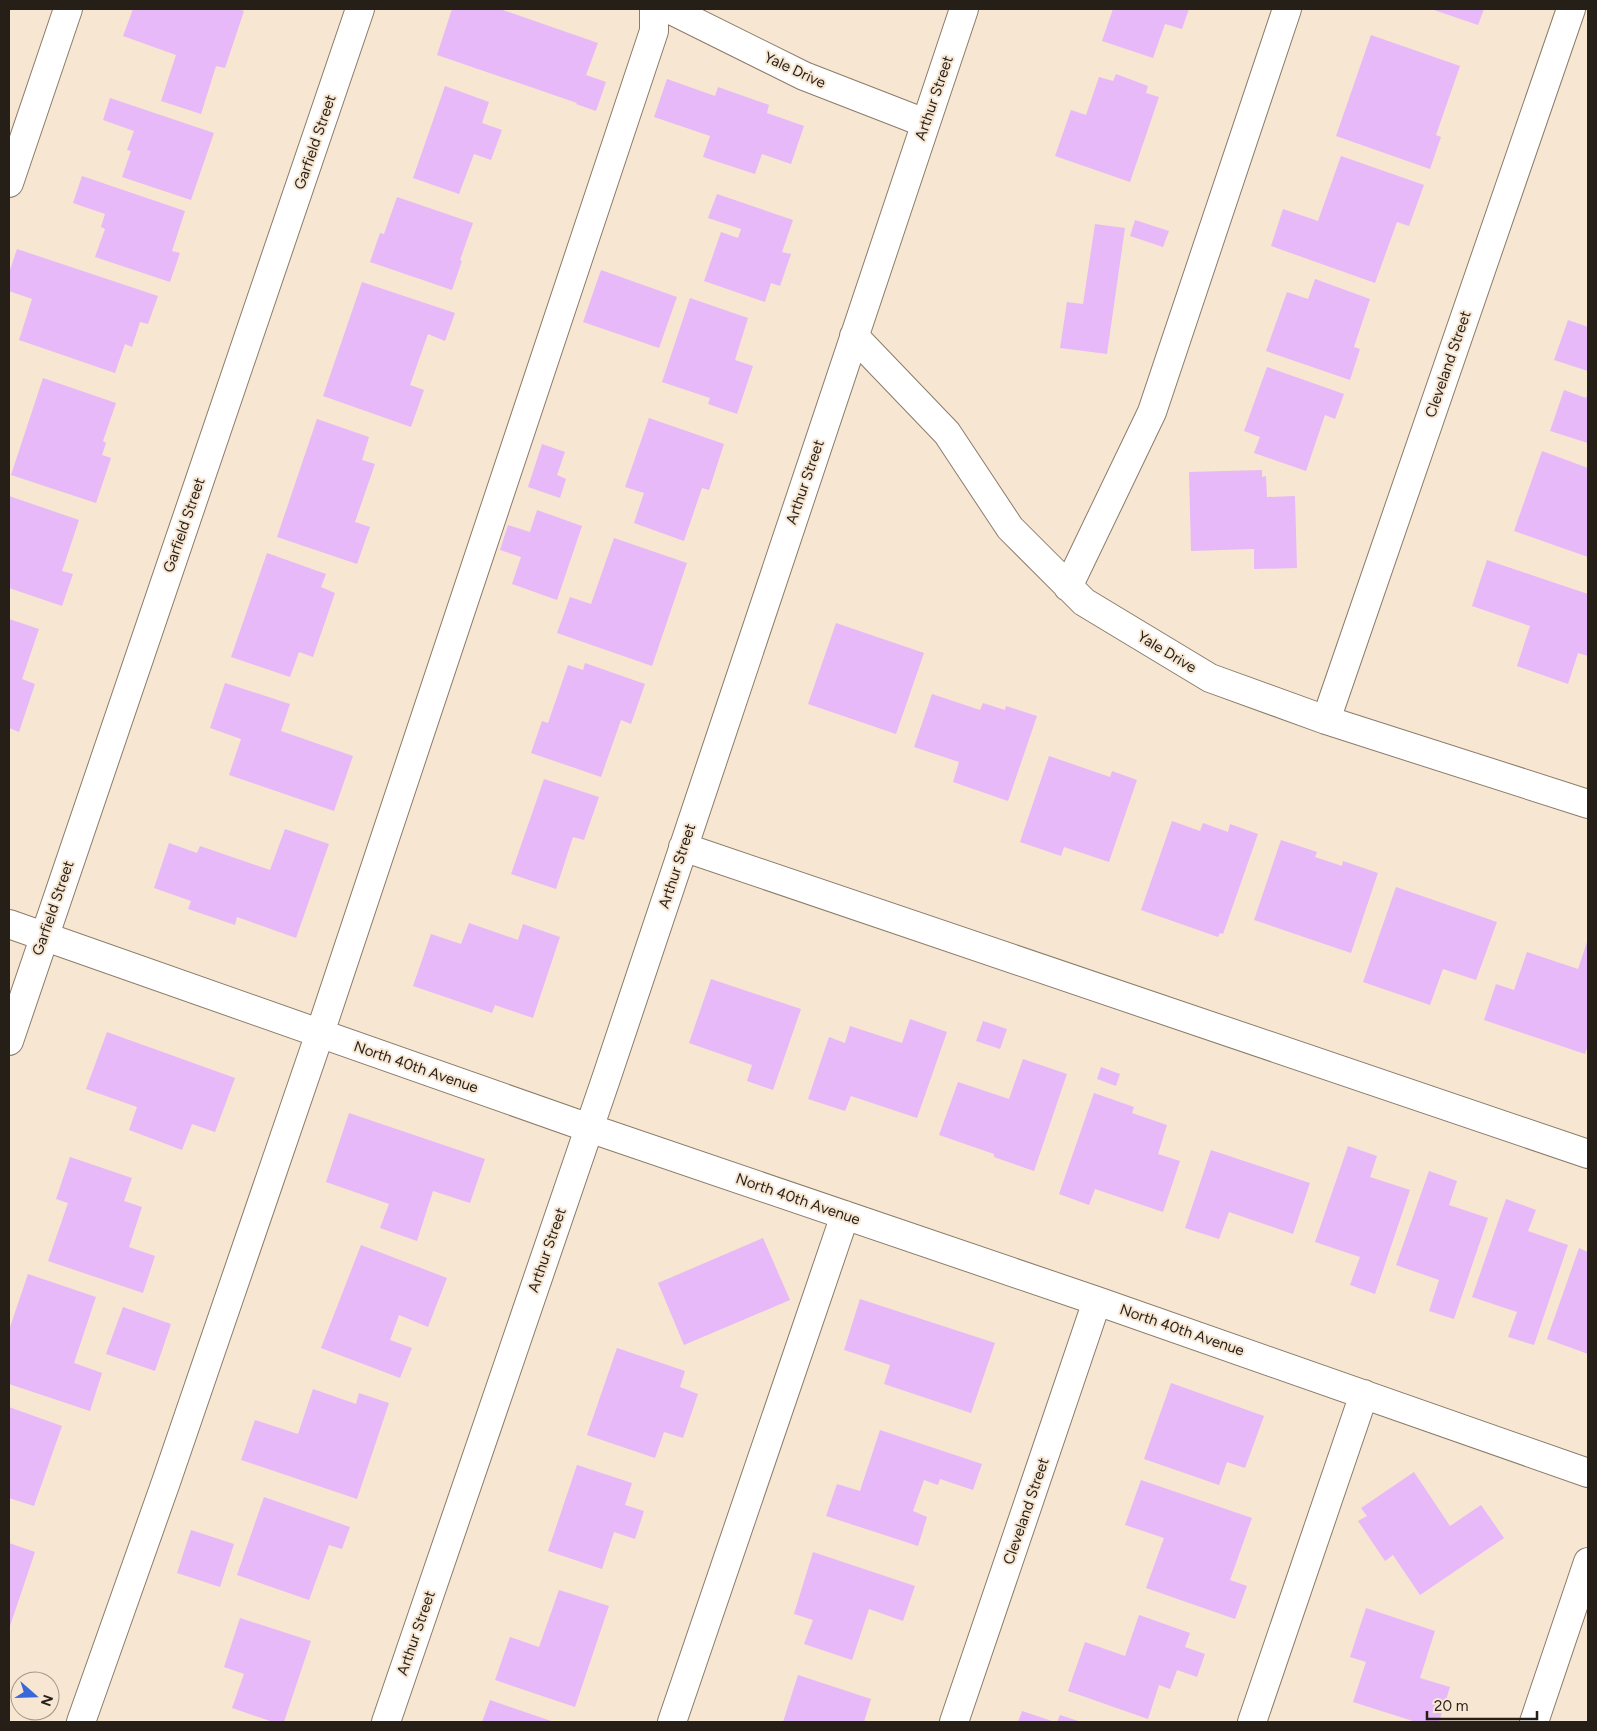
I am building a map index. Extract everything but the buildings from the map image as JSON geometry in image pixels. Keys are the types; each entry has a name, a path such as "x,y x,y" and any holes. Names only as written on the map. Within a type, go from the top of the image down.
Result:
{"street":[{"path":"9,183 68,9"},
{"name":"Garfield Street","path":"9,1041 360,9"},
{"path":"81,1722 166,1482 320,1033 654,31 654,9"},
{"name":"Yale Drive","path":"668,9 804,76 925,124"},
{"name":"Arthur Street","path":"386,1722 589,1128 964,9"},
{"path":"1068,587 1152,412 1288,9"},
{"name":"Cleveland Street","path":"1326,720 1570,9"},
{"name":"Yale Drive","path":"854,336 947,433 1010,528 1084,602 1210,678 1326,720 1588,804"},
{"path":"683,847 1588,1154"},
{"name":"North 40th Avenue","path":"9,924 589,1128 1097,1300 1588,1473"},
{"path":"672,1722 845,1214"},
{"name":"Cleveland Street","path":"954,1722 1097,1300"},
{"path":"1252,1722 1364,1394"},
{"path":"1534,1722 1588,1562"}]}
